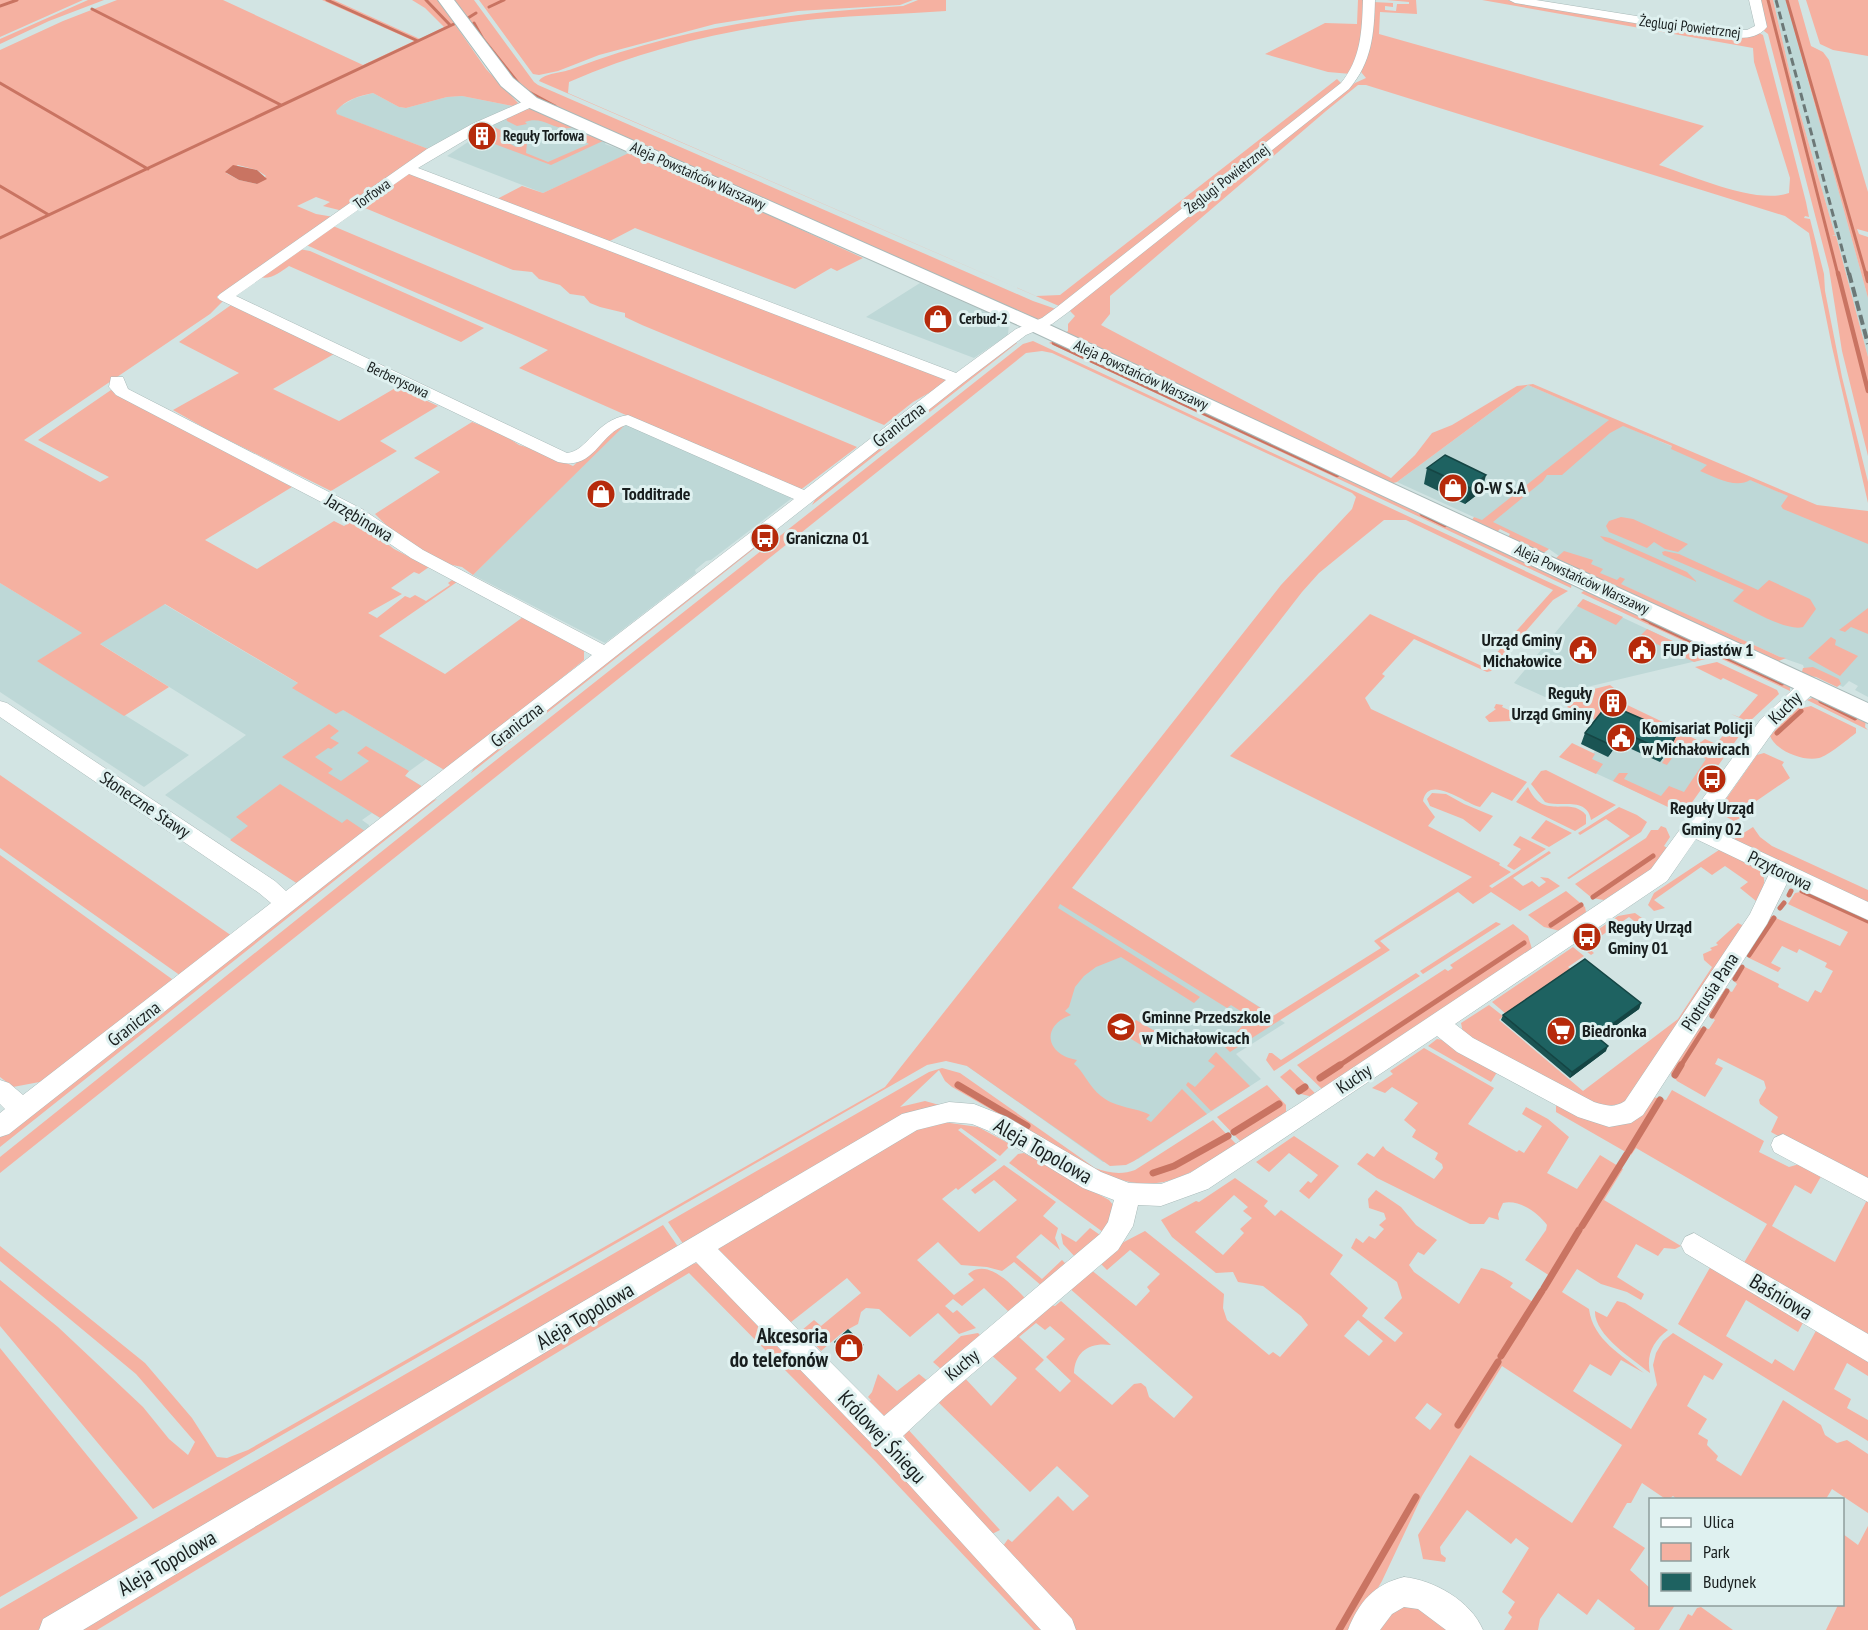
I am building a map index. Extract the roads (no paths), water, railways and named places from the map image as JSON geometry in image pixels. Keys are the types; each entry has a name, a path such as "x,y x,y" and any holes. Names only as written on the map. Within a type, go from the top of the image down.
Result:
{"street":[{"name":"Aleja Powstańców Warszawy","path":"446,0 501,76 531,102 1036,326 1868,714"},
{"name":"Żeglugi Powietrznej","path":"1036,326 1062,310 1345,86 1358,70 1364,55 1368,36 1369,0"},
{"name":"Żeglugi Powietrznej","path":"1515,0 1738,35 1757,31 1761,24 1755,0"},
{"name":"Torfowa","path":"229,300 225,296 408,169 477,127 531,102"},
{"path":"408,169 958,379"},
{"name":"Berberysowa","path":"229,300 569,459 579,456 618,420 629,420 807,498"},
{"name":"Graniczna","path":"0,1127 958,379 1021,332 1036,326"},
{"name":"Jarzębinowa","path":"117,380 117,387 122,392 356,513 417,554 606,654"},
{"name":"Kuchy","path":"883,1435 936,1386 1109,1242 1120,1226 1128,1194 1153,1196 1167,1193 1206,1176 1659,875 1767,724 1810,686"},
{"name":"Słoneczne Stawy","path":"0,708 267,887 287,905"},
{"name":"Przytorowa","path":"1693,829 1868,912"},
{"name":"Piotrusia Pana","path":"1437,1023 1466,1045 1594,1113 1617,1117 1634,1108 1759,918 1781,872"},
{"path":"0,1090 23,1109"},
{"name":"Aleja Topolowa","path":"54,1630 911,1121 940,1113 962,1112 986,1118 1092,1180 1128,1194"},
{"path":"1783,1145 1868,1191"},
{"name":"Baśniowa","path":"1694,1245 1868,1349"},
{"name":"Królowej Śniegu","path":"699,1248 883,1435 1061,1630"},
{"path":"1363,1630 1382,1602 1389,1597 1405,1593 1428,1596 1443,1606 1468,1630"}],"waterway":[{"path":"0,6 17,0"},
{"path":"327,0 418,41"},
{"path":"426,0 450,25"},
{"path":"489,7 504,0"},
{"path":"1768,0 1838,275"},
{"path":"1787,0 1866,275"},
{"path":"92,9 281,105"},
{"path":"468,18 476,13"},
{"path":"474,23 483,39 519,84"},
{"path":"418,41 454,24"},
{"path":"147,169 418,41"},
{"path":"0,83 147,169"},
{"path":"529,92 555,106"},
{"path":"49,215 147,169"},
{"path":"0,186 49,215"},
{"path":"0,238 49,215"},
{"path":"1838,273 1868,391"},
{"path":"1866,273 1868,281"},
{"path":"1054,343 1337,475"},
{"path":"1422,514 1445,525"},
{"path":"1643,618 1654,623"},
{"path":"1651,622 1782,683"},
{"path":"1821,701 1855,718"},
{"path":"1777,733 1801,711"},
{"path":"1593,897 1653,856"},
{"path":"1789,895 1791,891"},
{"path":"1802,891 1868,921"},
{"path":"1780,908 1784,903"},
{"path":"1551,925 1581,905"},
{"path":"1749,955 1774,918"},
{"path":"1337,1067 1524,943"},
{"path":"1735,979 1742,967"},
{"path":"1712,1016 1727,991"},
{"path":"1680,1067 1704,1029"},
{"path":"1320,1078 1340,1065"},
{"path":"1675,1075 1681,1065"},
{"path":"958,1085 1027,1126"},
{"path":"1299,1091 1305,1087"},
{"path":"1629,1151 1660,1100"},
{"path":"1234,1132 1279,1104"},
{"path":"1153,1173 1174,1166 1228,1136"},
{"path":"1582,1226 1627,1154"},
{"path":"1544,1288 1579,1230"},
{"path":"1501,1356 1542,1291"},
{"path":"1458,1425 1498,1362"},
{"path":"1339,1630 1416,1497"}],"railway":[{"path":"1776,0 1849,275"},
{"path":"1849,273 1868,344"}],"place":[{"name":"Reguły Torfowa","path":"482,136"},
{"name":"Cerbud-2","path":"938,319"},
{"name":"O-W S.A","path":"1453,488"},
{"name":"Todditrade","path":"601,494"},
{"name":"Graniczna 01","path":"765,538"},
{"name":"Urząd Gminy Michałowice","path":"1583,650"},
{"name":"FUP Piastów 1","path":"1642,650"},
{"name":"Reguły Urząd Gminy","path":"1613,703"},
{"name":"Komisariat Policji w Michałowicach","path":"1621,738"},
{"name":"Reguły Urząd Gminy 02","path":"1712,779"},
{"name":"Reguły Urząd Gminy 01","path":"1587,937"},
{"name":"Gminne Przedszkole w Michałowicach","path":"1121,1027"},
{"name":"Biedronka","path":"1561,1031"},
{"name":"Akcesoria do telefonów","path":"849,1348"}]}
